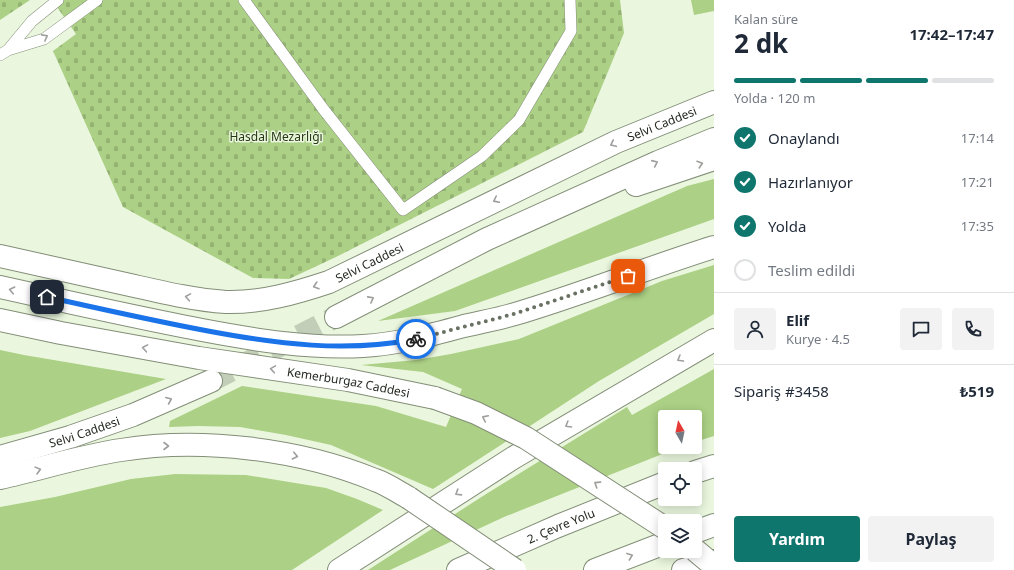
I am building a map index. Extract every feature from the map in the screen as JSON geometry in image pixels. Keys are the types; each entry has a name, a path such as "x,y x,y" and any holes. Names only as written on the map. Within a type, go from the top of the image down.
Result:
{"main road":[{"name":"Selvi Caddesi","path":"0,256 165,293 204,300 227,302 279,297 329,282 616,142 714,102"},
{"path":"336,317 432,267 543,213 714,139"},
{"path":"543,213 589,202 714,159"},
{"path":"463,327 559,289 714,232"},
{"path":"0,287 187,327 242,337 334,347 373,345 404,341 514,314 589,290 668,261 714,247"},
{"name":"Kemerburgaz Caddesi","path":"0,320 61,333 199,358 348,380 435,398 476,413 526,438 658,523"},
{"path":"339,570 513,458 714,340"},
{"name":"Selvi Caddesi","path":"0,457 70,437 133,415 211,381"},
{"path":"0,478 122,450 158,446 253,448 294,456 337,467 375,480 409,498 515,570"},
{"path":"702,470 714,466"},
{"name":"2. Çevre Yolu","path":"458,570 558,526 658,486"},
{"path":"702,529 714,525"},
{"path":"595,570 658,546"},
{"path":"702,556 714,566"},
{"path":"683,570 714,561"}],"lane":[{"path":"4,53 32,21 58,0"},
{"path":"4,53 44,39 85,4 97,0"},
{"path":"244,0 324,110 403,210 482,156 519,120 572,31 570,0"}],"green space":[{"path":"0,0 30,0 0,20"},
{"name":"Hasdal Mezarlığı","path":"52,0 620,0 624,33 583,132 336,257 289,279 253,278 123,207 53,51 76,34"},
{"path":"691,0 714,0 714,11 694,15"},
{"path":"714,179 714,219 455,311 378,321 687,186"},
{"path":"714,265 714,314 599,381 433,489 331,445 240,427 169,427 170,421 242,386 376,406 446,427 462,389 423,372 361,365 416,360 519,339 662,281"},
{"path":"0,350 166,379 30,431 0,438"},
{"path":"714,369 714,436 702,440 702,410 658,410 658,454 662,454 504,517 390,570 368,570 483,496 627,407 632,415"},
{"path":"175,474 246,475 326,488 383,510 292,570 0,570 0,507 55,497 131,479"}],"tunnel":[{"path":"211,381 336,317"}],"way so far":[{"path":"416,339 514,314 628,276"}],"route":[{"path":"47,297 180,326 279,342 334,347 365,346 416,339"}]}
